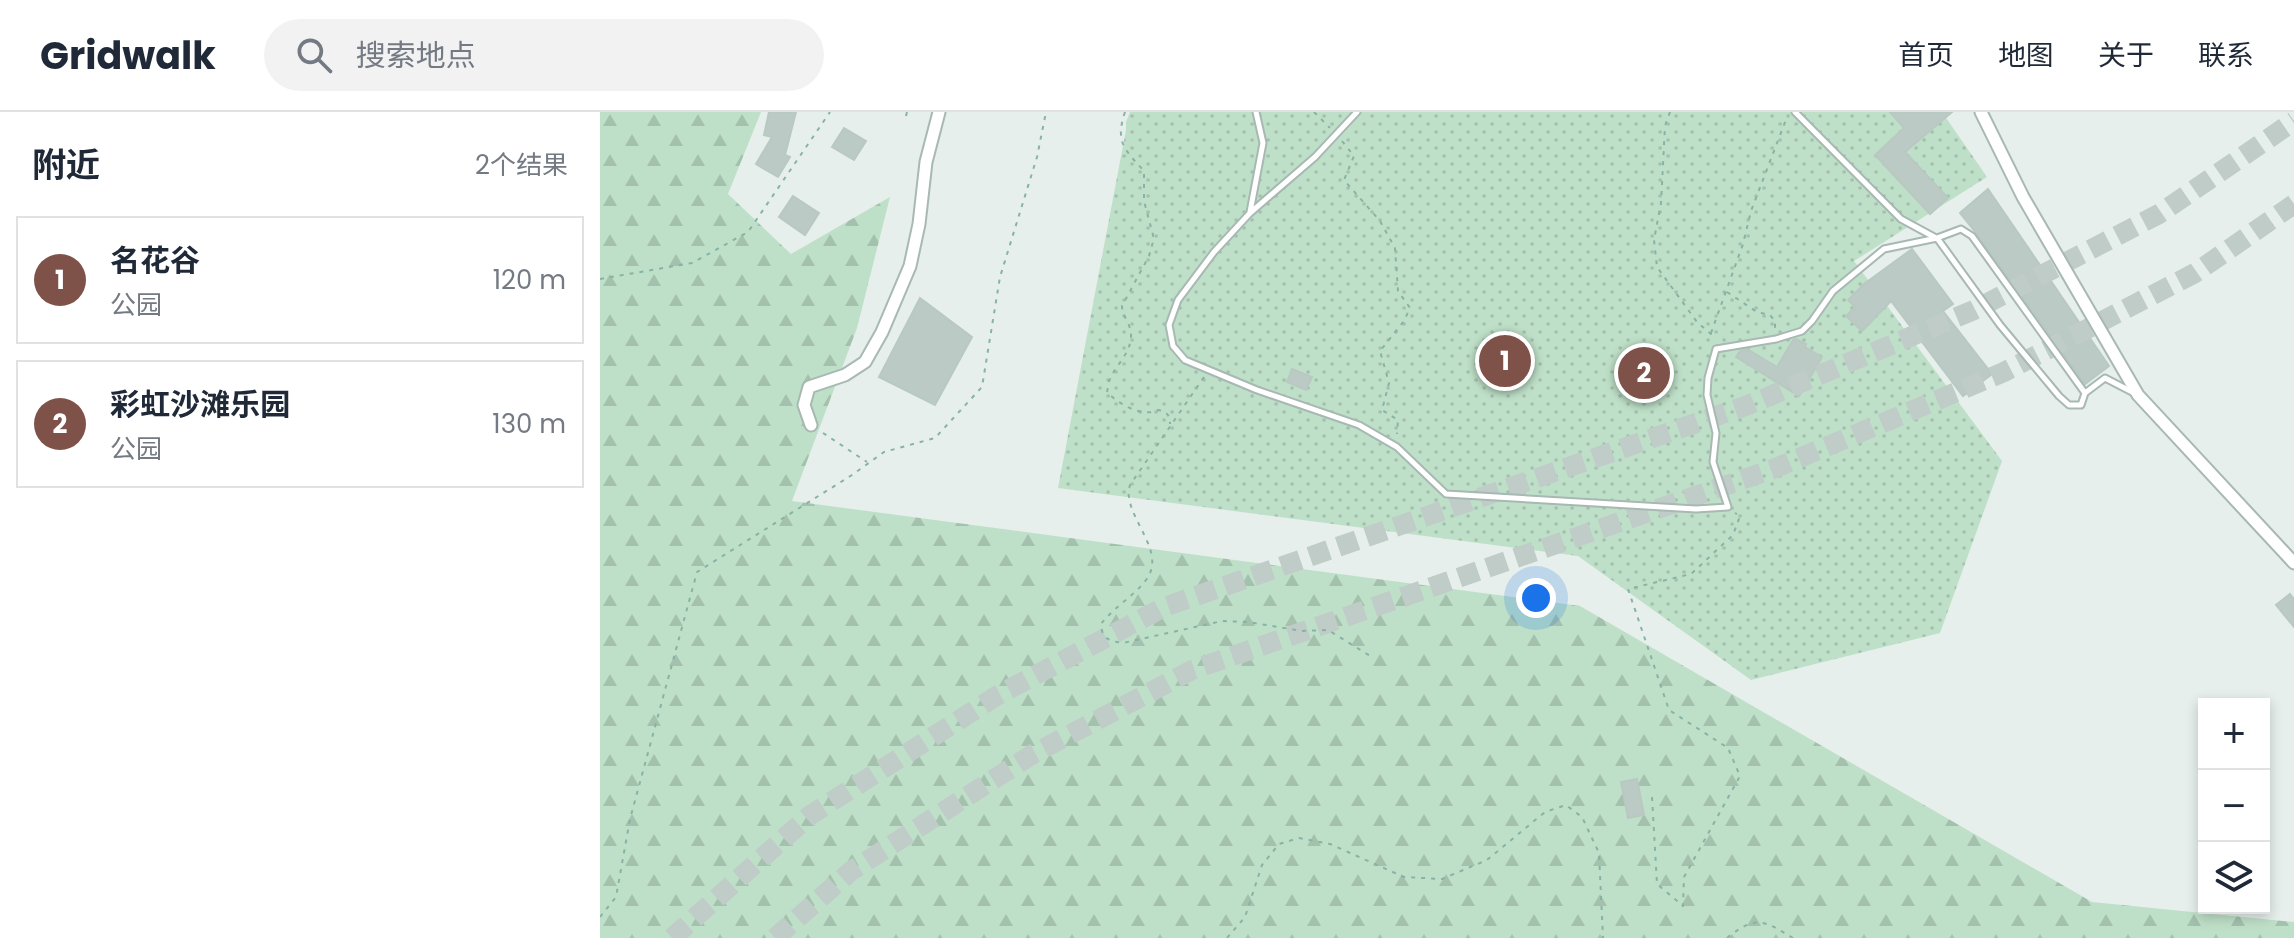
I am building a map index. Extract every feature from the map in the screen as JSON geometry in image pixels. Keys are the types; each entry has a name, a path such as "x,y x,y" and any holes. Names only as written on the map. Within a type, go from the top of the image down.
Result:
{"street":[{"path":"811,425 804,405 809,387 845,375 865,362 882,332 910,266 919,224 926,162 939,112"},
{"path":"1981,112 2023,197 2138,395 2294,563"}],"lane":[{"path":"1250,213 1263,143 1256,112"},
{"path":"1357,112 1315,157 1250,213 1214,252 1178,300 1169,325 1173,346 1185,360 1257,390 1359,425 1397,447 1446,494 1696,509 1728,507 1713,462 1716,433 1707,395 1716,349 1776,339 1802,331 1833,291 1884,249 1937,238 1961,229 1972,236 2085,393"},
{"path":"1795,112 1901,219 1937,238 2000,325 2069,405 2081,405 2085,393 2105,378 2138,395"}],"path":[{"path":"600,279 692,263 748,232 830,112"},
{"path":"600,917 616,897 630,819 697,572 884,452 935,438 982,387 1000,277 1037,157 1046,112"},
{"path":"1125,112 1121,143 1144,171 1144,201 1153,242 1149,256 1122,306 1122,312 1130,324 1131,338 1122,361 1110,379 1107,392 1111,398 1138,411 1165,411 1170,417 1170,426"},
{"path":"1314,112 1354,156 1344,180 1380,221 1395,248 1398,291 1410,308 1404,321 1380,351 1389,383 1382,410 1398,420 1397,447"},
{"path":"1670,112 1665,126 1661,203 1654,240 1657,267 1697,322 1711,334 1716,349"},
{"path":"1711,334 1743,244 1751,211 1789,112"},
{"path":"1726,291 1757,312 1770,315 1775,321 1776,339"},
{"path":"1209,370 1130,485 1129,499 1152,556 1151,570 1146,581 1101,624 1104,637 1123,643 1222,621 1248,622 1302,631 1328,630 1372,657"},
{"path":"811,425 868,463"},
{"path":"1652,797 1657,884 1683,906 1684,877 1740,776 1728,748 1669,710 1628,589 1691,574 1733,535 1740,516 1728,507"},
{"path":"1227,938 1245,917 1262,865 1279,844 1299,838 1330,844 1404,877 1442,879 1487,860 1545,812 1566,805 1582,817 1599,853 1603,938"},
{"path":"1727,938 1746,923 1767,923 1793,938"}],"green space":[{"path":"600,112 761,112 728,194 791,254 890,197 857,328 792,501 1580,606 2092,902 2294,922 2294,938 600,938"},
{"path":"1130,112 1942,112 1987,177 1854,261 2002,461 1940,633 1751,680 1578,556 1058,488"}],"building":[{"path":"769,112 796,112 785,155 790,157 778,177 756,164 772,137 764,135"},
{"path":"1890,112 1952,112 1905,152 1948,198 1930,214 1875,155 1904,128"},
{"path":"844,128 866,141 854,160 832,147"},
{"path":"1988,189 2109,366 2085,384 1960,213"},
{"path":"793,196 819,213 805,235 779,217"},
{"path":"1912,249 1953,304 1943,311 1992,374 1963,396 1891,301 1862,331 1846,316 1855,307 1848,300 1864,284"},
{"path":"920,298 972,337 935,405 879,377"},
{"path":"1796,339 1822,357 1799,396 1736,357 1740,351 1747,349 1777,367"},
{"path":"1292,369 1312,377 1306,390 1287,382"},
{"path":"2290,594 2294,599 2294,627 2276,605"},
{"path":"1637,779 1644,815 1628,818 1621,782"}],"tunnel":[{"path":"672,938 809,816 998,695 1164,607 1748,405 1974,310 2159,214 2294,121"},
{"path":"775,938 851,871 1033,754 1192,670 1773,469 2004,372 2195,273 2294,204"}],"place":[{"name":"名花谷","path":"1505,361"},
{"name":"彩虹沙滩乐园","path":"1644,373"}]}
